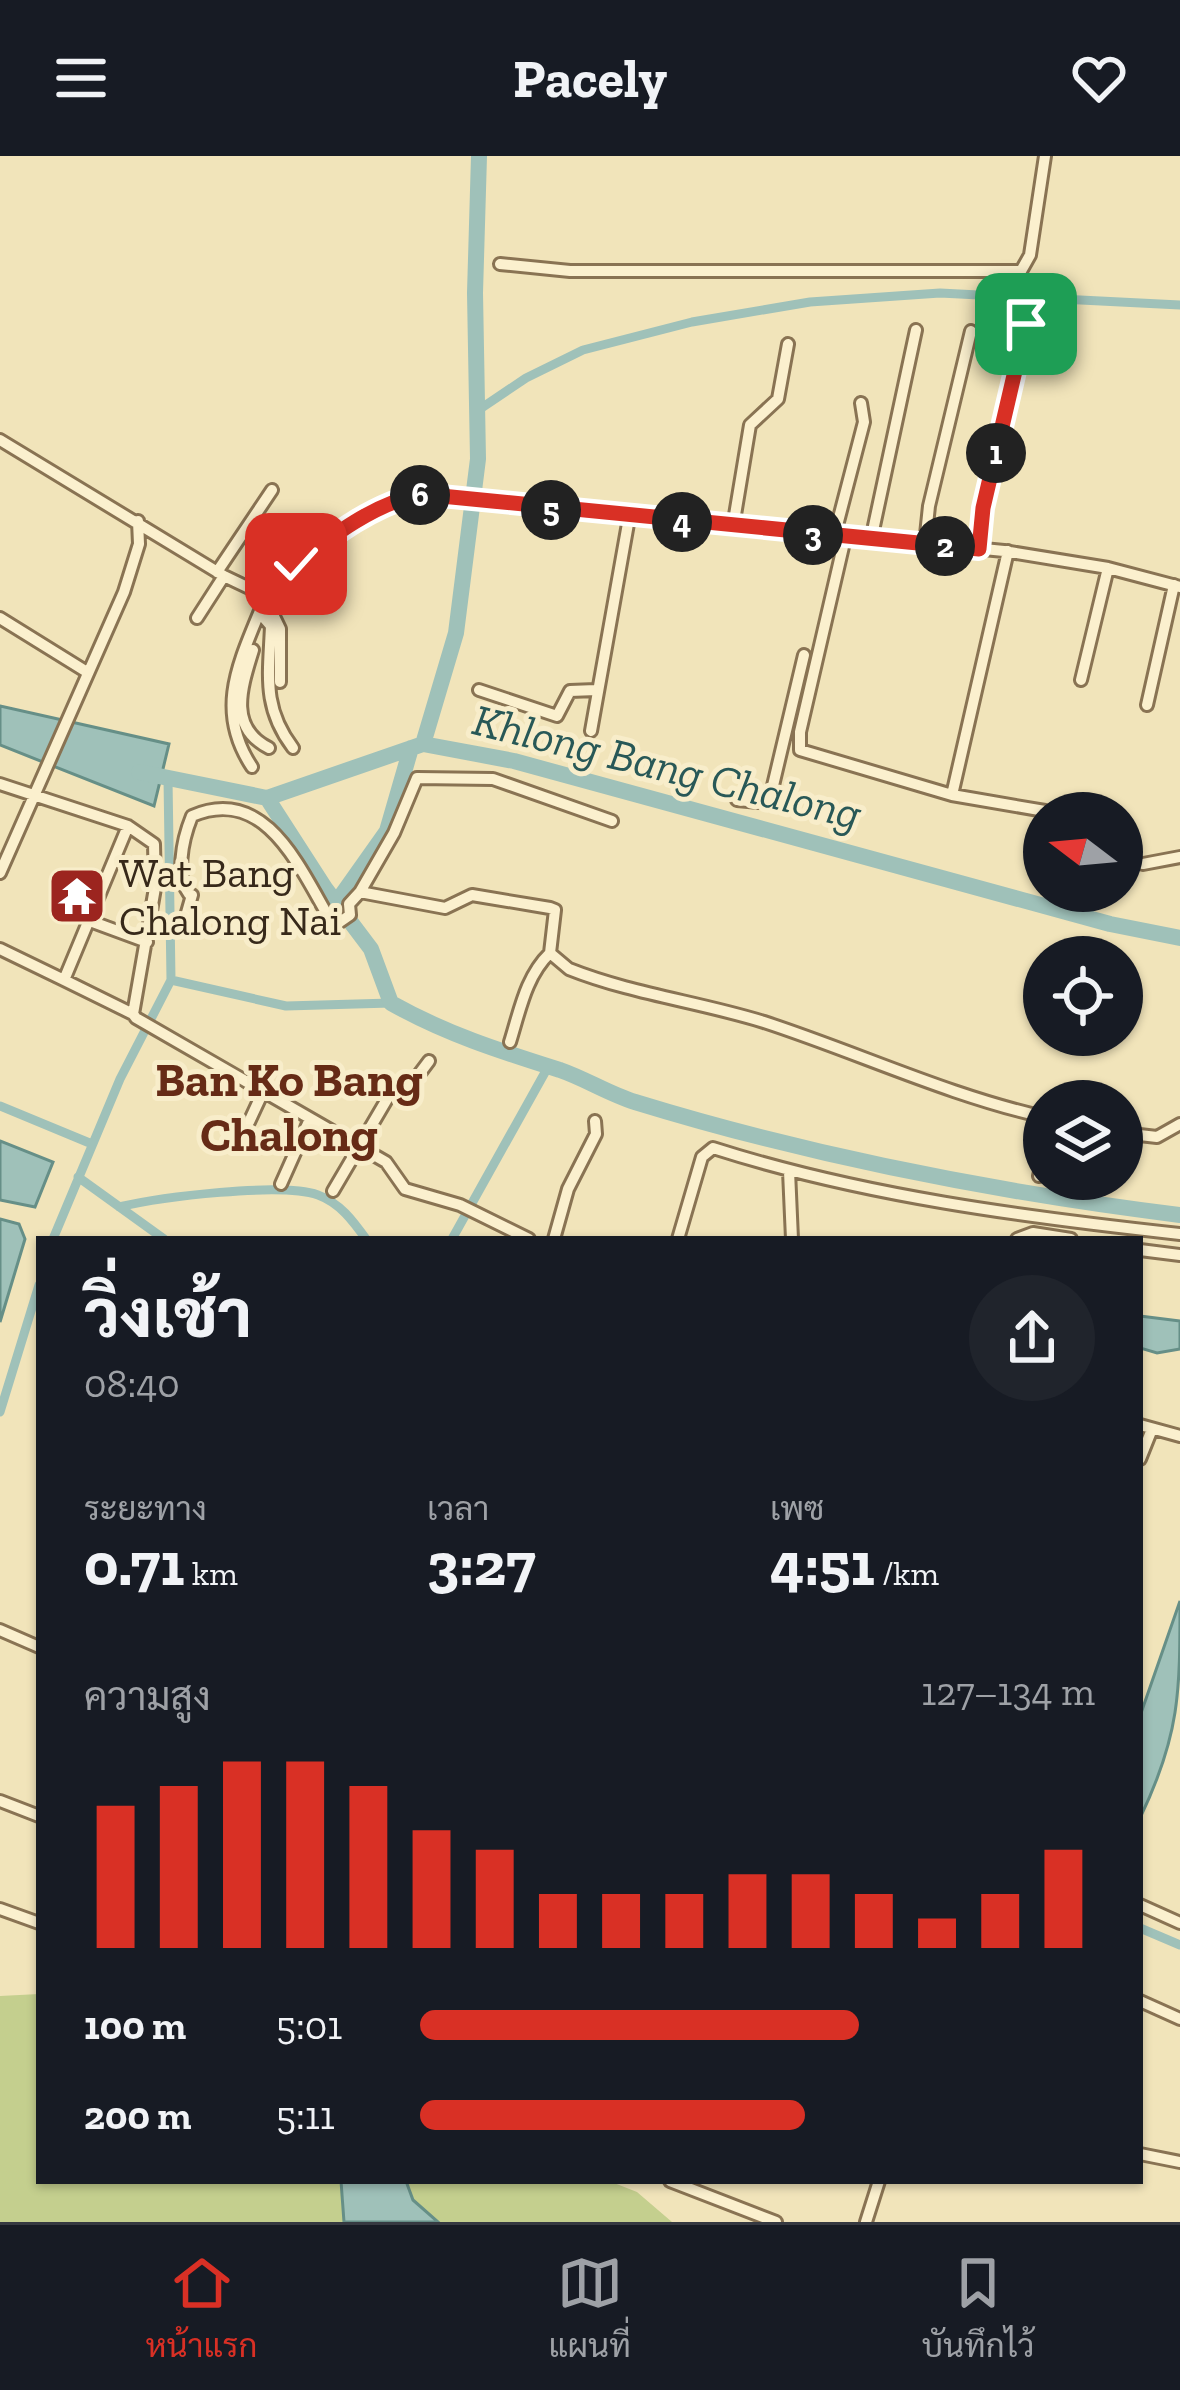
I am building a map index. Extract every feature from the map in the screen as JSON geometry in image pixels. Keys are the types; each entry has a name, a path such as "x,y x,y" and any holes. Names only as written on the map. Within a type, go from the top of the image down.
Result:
{"street":[{"path":"500,264 570,272 1021,271 1030,255 1045,156"},
{"path":"979,549 983,508 1026,324"},
{"path":"871,540 916,330"},
{"path":"925,544 929,506 971,331"},
{"path":"733,527 750,425 778,399 788,344"},
{"path":"861,403 864,422 800,750 952,795 1023,807"},
{"path":"0,440 138,520 266,607 280,629 280,682"},
{"path":"197,618 272,490"},
{"path":"252,767 236,743 230,713 239,671 266,607 296,564 336,534 405,497 435,494 629,518 1008,551 1108,568 1177,586 1147,705"},
{"path":"591,731 629,518"},
{"path":"0,873 124,592 139,544 138,520"},
{"path":"252,525 296,551"},
{"path":"952,795 1008,551"},
{"path":"1081,680 1108,568"},
{"path":"266,607 271,626 269,704 274,723 293,748"},
{"path":"266,607 239,705 252,735 269,748"},
{"path":"0,618 87,671"},
{"path":"1165,629 1180,633"},
{"path":"737,800 759,802 771,794 804,656"},
{"path":"479,690 557,716 570,691 596,690"},
{"path":"191,895 182,886 181,853 192,816 222,809 254,814 284,844 334,926 347,917 349,904 394,833 417,778 494,779 612,821"},
{"path":"0,784 128,826 154,844 155,888 135,1016"},
{"path":"64,980 128,826"},
{"path":"1143,864 1180,857"},
{"path":"155,888 191,895"},
{"path":"360,892 446,908 472,895 555,910 550,953 528,985 510,1042"},
{"path":"184,923 191,895"},
{"path":"90,921 147,942"},
{"path":"0,949 135,1016 386,1162 405,1189 460,1205 522,1236"},
{"path":"550,953 587,976 739,1014 820,1040 954,1094 1023,1112"},
{"path":"333,1191 390,1094 408,1089 429,1061"},
{"path":"248,1122 262,1094"},
{"path":"281,1184 310,1119"},
{"path":"555,1236 568,1189 596,1134 596,1121"},
{"path":"1143,1135 1157,1137 1180,1124"},
{"path":"679,1236 706,1150 789,1172 1091,1225 1180,1234"},
{"path":"789,1172 792,1236"},
{"path":"1143,1250 1180,1256"},
{"path":"1146,1427 1180,1436"},
{"path":"0,1630 36,1646"},
{"path":"0,1801 36,1815"},
{"path":"1143,1906 1178,1918"},
{"path":"0,1910 36,1922"},
{"path":"1143,2002 1180,2019"},
{"path":"1143,2155 1180,2162"},
{"path":"678,2184 776,2222"},
{"path":"866,2222 879,2184"}],"green space":[{"path":"36,1994 36,2184 617,2184 637,2192 672,2222 0,2222 0,1996"}],"water":[{"path":"0,706 169,744 154,806 0,745"},
{"path":"0,1141 53,1162 35,1207 0,1200"},
{"path":"0,1219 19,1224 25,1239 0,1322"},
{"path":"1143,1316 1180,1321 1180,1349 1157,1353 1143,1349"},
{"path":"1180,1601 1175,1712 1163,1762 1143,1811 1143,1707"},
{"path":"341,2184 407,2184 413,2200 438,2222 344,2222"}],"waterway":[{"path":"423,744 456,633 478,459 479,156"},
{"path":"477,411 526,378 583,350 692,322 810,302 940,293 1180,305"},
{"name":"Khlong Bang Chalong","path":"139,772 267,798 423,744 514,761 1110,924 1180,938"},
{"path":"336,903 387,831 411,748"},
{"path":"54,1236 120,1079 171,980 168,779"},
{"path":"267,798 371,949 391,1003 432,1024 635,1102 770,1140 973,1184 1180,1215"},
{"path":"171,980 286,1006 391,1003"},
{"path":"454,1236 548,1067"},
{"path":"0,1106 92,1144"},
{"path":"78,1177 160,1236"},
{"path":"119,1207 220,1192 300,1191 333,1203 364,1236"},
{"path":"0,1412 36,1295"},
{"path":"1143,1929 1180,1945"}],"place":[{"name":"Wat Bang Chalong Nai","path":"77,896"}],"district":[{"name":"Ban Ko Bang Chalong","path":"289,1106"}],"route":[{"path":"296,564 336,534 405,497 421,494 979,549 983,508 1026,324"}]}
